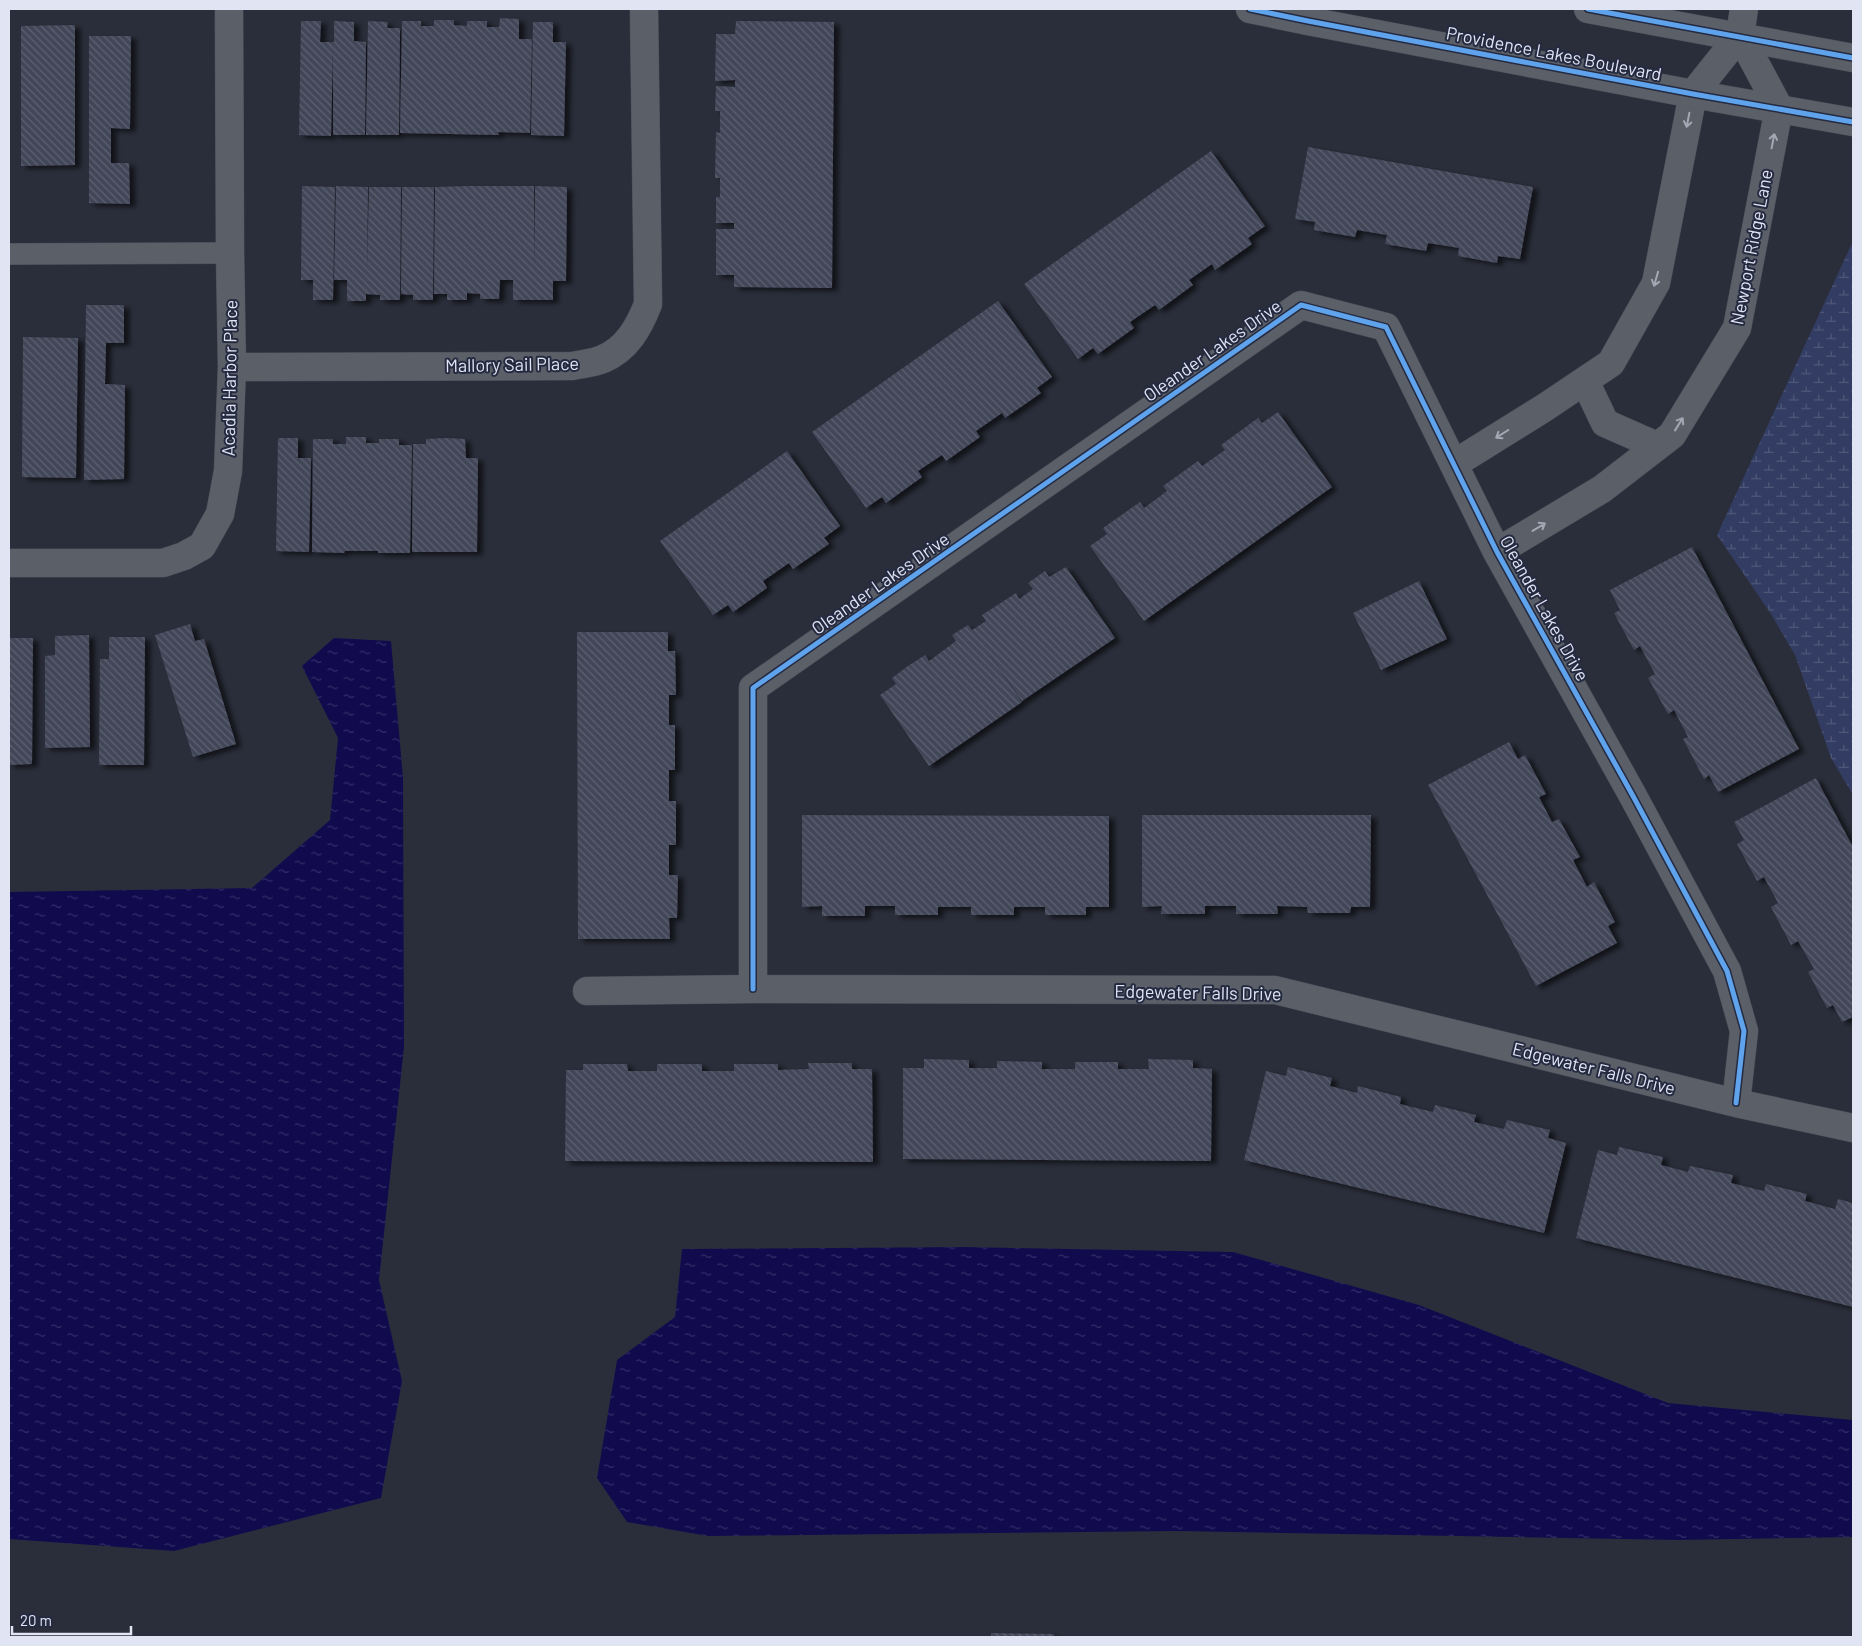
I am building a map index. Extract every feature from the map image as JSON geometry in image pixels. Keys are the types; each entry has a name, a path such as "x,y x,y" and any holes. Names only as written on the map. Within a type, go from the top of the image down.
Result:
{"street":[{"name":"Acadia Harbor Place","path":"9,563 163,563 184,556 202,546 220,514 228,471 232,367 229,9"},
{"name":"Mallory Sail Place","path":"232,367 572,366 603,360 628,343 641,324 648,304 644,9"},
{"name":"Providence Lakes Boulevard","path":"1250,9 1693,94 1853,122"},
{"path":"1588,9 1740,35 1853,58"},
{"path":"1454,464 1611,363 1656,283 1693,94 1740,35 1744,9"},
{"path":"1740,35 1779,108"},
{"name":"Newport Ridge Lane","path":"1497,552 1602,489 1672,435 1737,328 1779,108"},
{"name":"Oleander Lakes Drive","path":"753,989 753,688 1301,305 1386,327 1497,552 1633,796 1727,971 1744,1031 1736,1103"},
{"path":"1585,381 1605,423 1657,446"},
{"name":"Edgewater Falls Drive","path":"587,991 753,989 1275,990 1736,1103 1853,1128"}],"lane":[{"path":"9,254 230,253"}],"green space":[{"path":"1853,241 1853,795 1831,758 1795,655 1771,614 1717,535"}],"water":[{"path":"334,638 391,641 403,778 404,1047 379,1280 402,1381 381,1498 174,1551 9,1539 9,892 252,888 330,820 338,738 302,666"},
{"path":"963,1247 1233,1252 1419,1305 1668,1403 1853,1420 1853,1537 1678,1540 1178,1531 708,1536 627,1522 597,1478 617,1360 675,1317 682,1249"}],"building":[{"path":"500,18 519,19 519,39 532,39 530,133 498,132 499,135 400,133 402,21 421,21 421,26 434,26 434,20 454,20 454,25 467,26 467,21 487,21 487,27 499,27"},
{"path":"301,21 321,21 320,42 334,42 334,21 354,22 354,41 366,42 365,135 333,135 333,49 331,136 299,135"},
{"path":"368,21 388,22 387,28 400,28 399,135 366,135"},
{"path":"736,21 834,22 832,288 734,287 734,275 716,275 716,229 734,229 734,223 716,223 716,197 720,197 720,178 715,178 716,132 720,133 720,111 715,111 716,86 735,87 735,80 715,81 716,34 735,34"},
{"path":"533,22 553,22 553,42 566,42 564,136 531,135"},
{"path":"75,25 75,165 21,166 21,26"},
{"path":"89,36 131,36 130,129 111,128 111,163 129,163 130,204 89,203"},
{"path":"1308,147 1533,187 1520,259 1498,256 1497,263 1458,256 1459,248 1428,243 1426,251 1385,244 1387,235 1357,230 1355,237 1314,230 1315,222 1295,219"},
{"path":"1211,151 1265,226 1248,238 1252,244 1215,270 1212,264 1189,280 1193,285 1159,310 1155,305 1130,322 1134,328 1098,354 1093,348 1078,359 1024,284"},
{"path":"302,186 335,187 333,300 313,300 313,280 301,280"},
{"path":"336,186 368,187 367,274 369,187 401,187 400,300 380,300 380,295 366,294 366,301 347,301 347,280 334,280"},
{"path":"534,186 534,273 535,186 567,187 566,281 553,281 553,300 513,300 513,280 500,280 499,299 480,299 480,294 467,293 467,300 447,300 447,294 434,294 435,187"},
{"path":"402,187 434,187 433,300 413,300 413,295 401,294"},
{"path":"998,301 1052,377 1037,388 1041,393 1005,418 1002,413 976,431 980,437 946,461 942,455 918,471 922,477 886,503 882,497 866,508 812,432"},
{"path":"86,305 124,305 124,343 106,343 105,384 125,385 124,479 84,480"},
{"path":"23,337 78,338 76,478 22,477"},
{"path":"1278,412 1332,487 1144,621 1090,546 1107,534 1103,528 1140,502 1144,508 1167,491 1163,486 1198,461 1202,466 1225,450 1221,445 1258,418 1262,423"},
{"path":"346,437 366,437 366,443 379,443 379,439 399,439 399,445 412,445 410,553 378,553 378,551 312,552 313,439 333,439 333,444 346,444"},
{"path":"278,438 298,438 298,458 311,458 309,552 276,551"},
{"path":"426,439 465,439 466,458 478,458 477,552 412,552 413,444 426,444"},
{"path":"787,451 840,526 824,538 829,544 793,569 789,563 763,581 767,588 733,612 728,605 713,615 660,541"},
{"path":"1692,547 1799,749 1718,792 1709,775 1704,779 1683,739 1688,737 1674,710 1668,714 1648,678 1655,674 1640,646 1634,650 1614,613 1620,610 1610,590"},
{"path":"1066,567 1115,638 1022,701 981,642 1022,702 929,766 880,695 896,684 892,678 908,666 925,655 929,661 956,641 952,635 968,625 972,630 986,621 982,615 1016,593 1019,599 1033,589 1028,583 1045,571 1049,577"},
{"path":"1419,581 1447,639 1381,670 1353,613"},
{"path":"190,624 195,641 204,639 236,744 193,757 155,635"},
{"path":"577,632 668,632 668,651 675,651 676,695 669,695 669,725 675,725 675,770 669,770 669,801 676,801 676,845 669,845 669,875 678,875 677,918 669,918 670,939 578,939"},
{"path":"89,635 90,747 45,748 45,656 55,655 55,636"},
{"path":"109,637 145,637 144,765 99,765 100,659 109,659"},
{"path":"9,638 33,638 32,764 9,765"},
{"path":"1509,742 1518,759 1525,755 1546,794 1539,797 1552,822 1559,819 1580,857 1573,860 1587,887 1594,882 1615,922 1608,926 1617,943 1536,986 1428,785"},
{"path":"1816,778 1853,847 1853,1017 1842,1022 1833,1005 1827,1008 1808,972 1814,969 1798,941 1791,945 1771,907 1778,903 1764,877 1757,881 1737,844 1744,840 1734,822"},
{"path":"802,815 1109,816 1109,907 1086,907 1086,915 1045,915 1045,907 1014,907 1014,915 971,915 971,907 938,907 938,915 895,915 895,906 865,906 865,916 822,916 822,906 802,907"},
{"path":"1142,815 1371,815 1370,907 1351,907 1350,913 1308,913 1307,907 1277,906 1278,914 1236,914 1236,906 1205,906 1205,914 1161,914 1162,906 1142,907"},
{"path":"924,1059 969,1060 969,1068 997,1068 997,1061 1042,1062 1042,1069 1075,1069 1075,1062 1118,1062 1118,1069 1149,1069 1148,1059 1193,1060 1193,1068 1212,1069 1211,1161 903,1159 903,1068 924,1068"},
{"path":"808,1063 852,1063 852,1069 872,1069 873,1162 565,1161 566,1070 583,1070 583,1064 627,1064 628,1071 657,1071 657,1064 702,1064 702,1071 734,1071 734,1064 778,1064 778,1070 809,1069"},
{"path":"1288,1067 1332,1078 1330,1086 1357,1093 1358,1086 1401,1097 1400,1104 1433,1112 1435,1105 1476,1115 1474,1122 1504,1129 1507,1120 1550,1130 1548,1138 1566,1143 1544,1233 1244,1160 1266,1071 1286,1076"},
{"path":"1619,1147 1663,1157 1661,1165 1688,1172 1690,1166 1733,1175 1731,1183 1764,1191 1766,1184 1807,1194 1805,1201 1835,1209 1838,1199 1853,1203 1853,1307 1576,1238 1598,1150 1617,1155"},
{"path":"991,1633 1054,1634 1054,1637 991,1637"}],"cycle path":[{"path":"1250,9 1693,94 1853,122"},
{"path":"1588,9 1853,58"},
{"path":"753,989 753,688 1301,305 1386,327 1497,552 1633,796 1727,971 1744,1031 1736,1103"}]}
